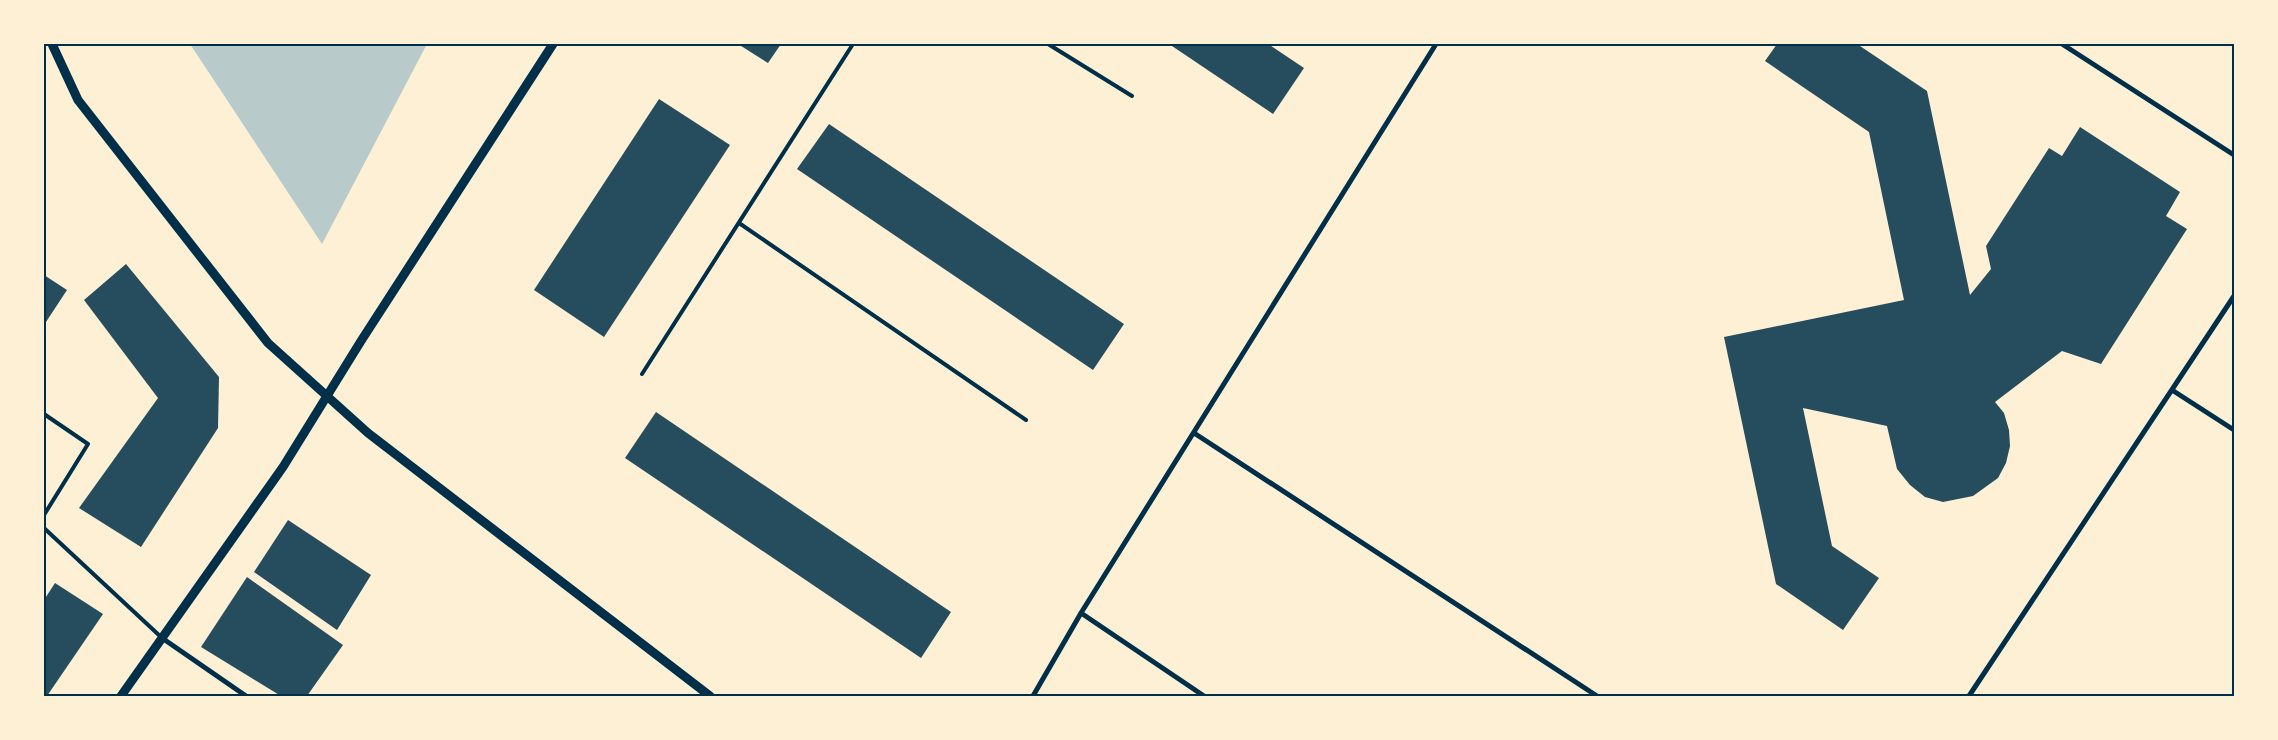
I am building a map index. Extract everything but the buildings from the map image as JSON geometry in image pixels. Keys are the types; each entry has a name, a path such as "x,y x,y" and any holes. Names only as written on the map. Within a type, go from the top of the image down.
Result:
{"street":[{"path":"52,44 78,100 268,344 368,433 710,696"},
{"path":"121,696 283,467 553,44"},
{"path":"1033,696 1081,613 1436,44"},
{"path":"2062,44 2234,155"},
{"path":"1969,696 2234,296"},
{"path":"2172,390 2234,430"},
{"path":"1194,433 1597,696"},
{"path":"1081,613 1204,696"},
{"path":"161,637 246,696"}],"lane":[{"path":"642,374 853,44"},
{"path":"1048,44 1132,96"},
{"path":"739,223 1026,420"},
{"path":"44,414 88,444 44,515"},
{"path":"44,528 161,637"}],"shaded area":[{"path":"190,44 427,44 322,244"}]}
